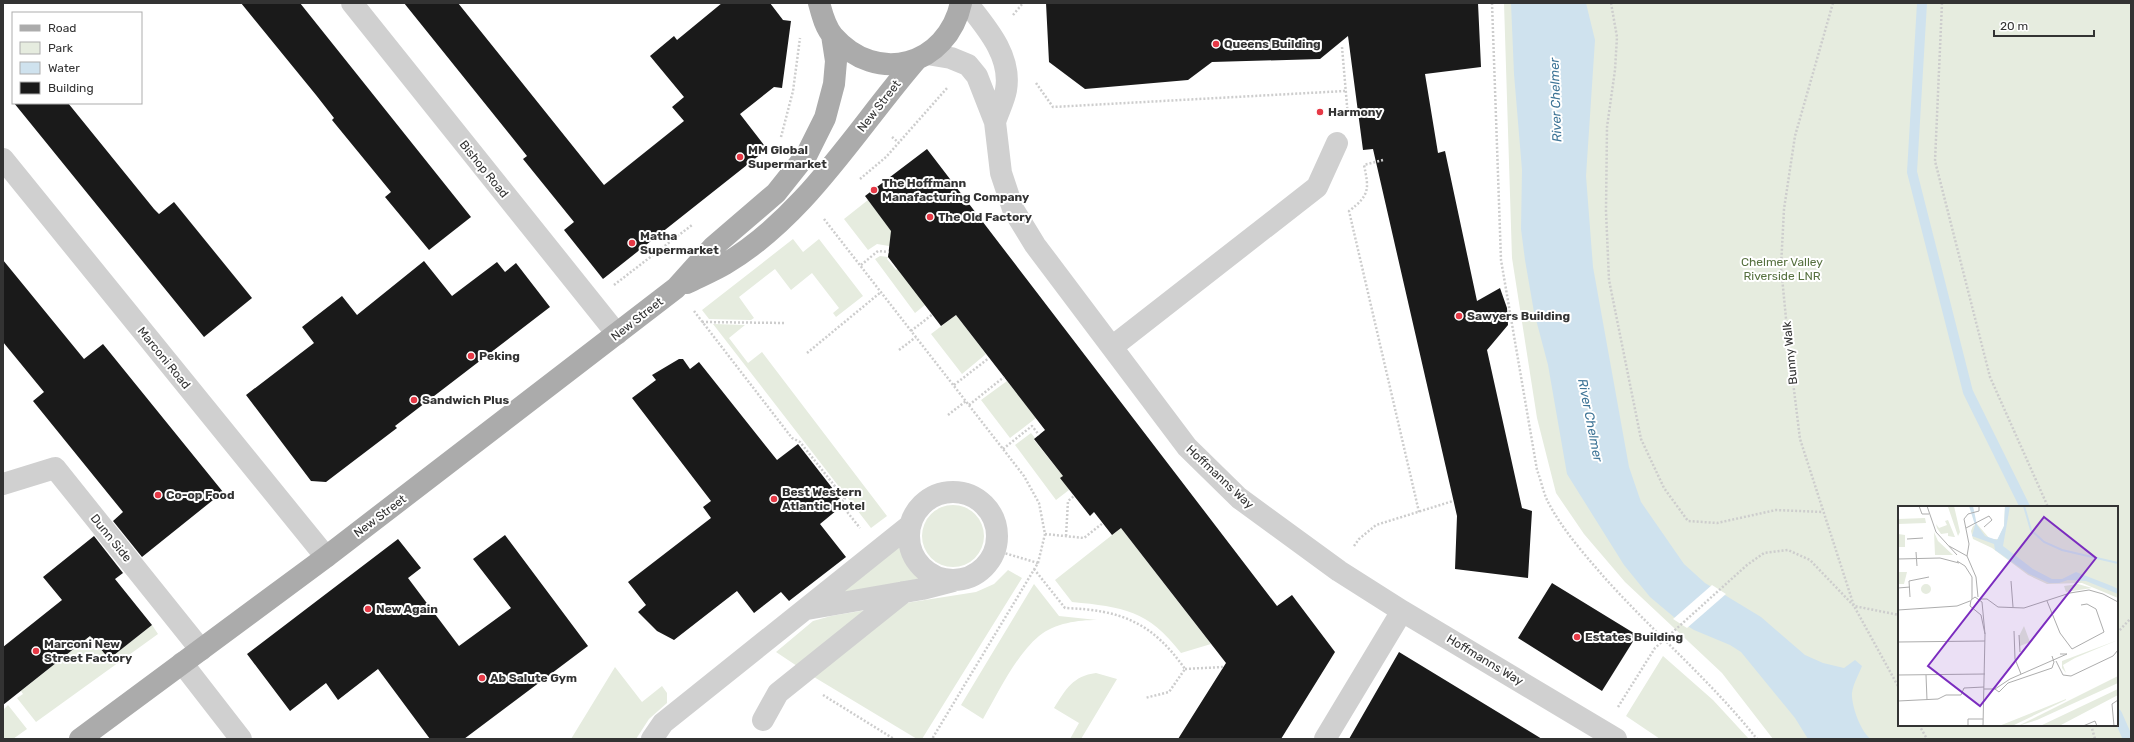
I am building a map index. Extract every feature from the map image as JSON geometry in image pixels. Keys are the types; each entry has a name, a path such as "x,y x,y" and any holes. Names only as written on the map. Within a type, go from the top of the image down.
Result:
{"main road":[{"path":"819,3 824,19 832,35 846,48 862,58 880,64 899,64 922,57 945,40 958,20 961,3"},
{"name":"New Street","path":"80,739 326,557 676,288 713,247 776,193 807,154 825,118 834,84 836,61 832,35"},
{"name":"New Street","path":"676,288 725,264 748,248 792,209 813,188 922,57"}],"street":[{"name":"Bishop Road","path":"352,3 617,334"},
{"name":"Hoffmanns Way","path":"967,3 993,37 1004,65 1006,89 995,122"},
{"path":"922,57 951,58 968,65"},
{"name":"Hoffmanns Way","path":"968,65 982,87 995,122 1001,173 1013,208 1035,245 1187,447 1239,498 1339,570 1402,611 1610,735"},
{"path":"1112,347 1317,186 1337,144"},
{"name":"Marconi Road","path":"3,159 326,557"},
{"name":"Dunn Side","path":"3,484 55,468 200,650"},
{"path":"805,610 904,592 957,580 969,577 980,571 989,562 994,550 996,538 995,525 990,513 982,503 971,496 958,493 945,493 933,496 917,510 910,526 911,549 916,560 924,569 944,580 957,580"},
{"path":"652,739 663,723 910,526"},
{"path":"762,720 778,693 904,592"},
{"path":"1325,739 1402,611"},
{"path":"182,664 241,739"}],"path":[{"path":"993,37 1023,3"},
{"path":"1492,3 1501,260 1537,470 1548,501 1568,534 1614,589 1717,693 1757,739"},
{"path":"1611,3 1617,36 1615,70 1607,127 1606,211 1609,280 1641,439 1664,488 1688,521 1717,523 1776,510 1823,512"},
{"name":"Bunny Walk","path":"1833,3 1795,136 1784,209 1781,267 1800,439 1854,606 1898,686"},
{"path":"1942,3 1935,162 1990,377 2048,506"},
{"path":"1013,14 1016,20"},
{"path":"780,141 793,91 800,33"},
{"path":"1342,47 1348,123"},
{"path":"856,182 886,157 968,65"},
{"path":"1034,79 1053,107 1345,91"},
{"path":"1362,159 1368,184 1363,201 1350,211 1419,512"},
{"path":"1364,165 1383,160"},
{"path":"822,216 1024,476 1039,502 1045,534 1038,563 932,739"},
{"path":"591,302 698,220"},
{"path":"861,265 878,251 889,252"},
{"path":"676,288 792,438 800,442 845,499 835,507"},
{"path":"807,353 882,292"},
{"path":"911,331 933,314"},
{"path":"702,322 785,323"},
{"path":"899,350 916,336"},
{"path":"954,385 989,358"},
{"path":"969,405 1004,377"},
{"path":"948,415 966,401"},
{"path":"1003,449 1032,426 1039,435"},
{"path":"1066,536 1068,500 1074,496"},
{"path":"1339,570 1359,539 1376,525 1454,501"},
{"path":"840,503 877,552"},
{"path":"1045,534 1084,538 1103,523"},
{"path":"994,550 1038,563"},
{"path":"1610,735 1654,648 1747,565 1764,553 1788,550 1810,560 1854,606 1898,615"},
{"path":"1034,569 1065,608 1083,609 1125,617 1147,628 1165,642 1185,669"},
{"path":"2118,632 2131,618"},
{"path":"1185,669 1223,667"},
{"path":"1145,698 1169,692 1185,669"},
{"path":"1920,726 1927,739"},
{"path":"2090,726 2095,739"}],"green space":[{"name":"Chelmer Valley Riverside LNR","path":"1504,3 2131,3 2131,739 1773,739 1722,673 1625,582 1584,534 1556,493 1537,418 1512,258"},
{"path":"868,200 896,237 889,246 877,244 868,250 844,219"},
{"path":"793,239 803,252 819,239 863,296 836,317 833,313 839,308 812,273 791,290 775,269 739,297 754,318 751,320 709,319 702,310"},
{"path":"880,256 888,257 887,259 896,270 912,258 940,293 915,313 875,259"},
{"path":"956,315 986,354 962,374 931,334"},
{"path":"713,324 745,325 729,338 748,363 762,352 887,516 871,528"},
{"path":"1007,381 1036,418 1010,438 981,400"},
{"path":"1031,433 1035,438 1034,440 1063,476 1069,490 1056,500 1015,445"},
{"path":"947,505 959,505 975,514 982,524 984,536 982,548 975,558 959,567 947,567 936,562 927,553 922,542 922,530 927,519 936,510"},
{"path":"1121,528 1211,644 1181,653 1157,628 1145,619 1133,613 1106,606 1072,602 1055,580"},
{"path":"898,544 902,546 909,563 922,578 831,599"},
{"path":"1008,570 1022,578 922,739 917,739 814,677 906,603 976,592 994,584"},
{"path":"1034,584 1059,616 1097,620 1059,625 1039,636 1015,664 983,719 961,705"},
{"path":"872,609 800,668 776,652 813,621 831,616"},
{"path":"152,625 158,634 36,722 17,698 23,694 21,691 90,636 109,659"},
{"path":"1663,656 1713,700 1749,739 1660,739 1626,716"},
{"path":"615,667 642,702 662,686 667,693 667,703 649,719 636,739 571,739"},
{"path":"1096,673 1117,679 1081,739 1070,739 1079,723 1054,708 1071,684 1081,677"},
{"path":"8,705 27,729 13,739 3,739 3,710"}],"water":[{"name":"River Chelmer","path":"1511,3 1586,3 1595,40 1586,176 1593,267 1629,467 1641,502 1684,564 1705,583 1761,617 1805,655 1823,663 1844,668 1855,660 1862,666 1854,686 1852,698 1860,725 1867,736 1871,739 1808,739 1795,718 1741,652 1730,645 1694,630 1675,618 1650,597 1624,565 1567,474 1548,365 1534,312 1521,229 1522,170 1514,74"}],"pier":[{"path":"1712,585 1726,594 1687,628 1673,619"}],"building":[{"path":"241,3 300,3 471,217 429,250 385,197 391,192 332,120 334,118 316,95"},
{"path":"404,3 458,3 604,185 684,121 672,107 684,97 650,56 674,36 677,40 722,3 770,3 783,20 791,21 782,88 774,87 740,114 767,149 603,279 564,230 574,222 523,159 527,156"},
{"path":"1046,3 1478,3 1481,67 1425,74 1438,153 1445,151 1477,301 1500,288 1507,308 1508,325 1487,350 1522,508 1532,511 1528,578 1455,569 1457,516 1373,149 1363,150 1348,36 1320,59 1212,62 1188,80 1085,89 1049,62"},
{"path":"15,104 69,104 154,209 159,214 174,202 252,298 204,337"},
{"path":"927,149 1277,606 1292,595 1335,652 1281,739 1178,739 1226,663 1121,528 1112,535 1094,512 1090,516 1060,478 1063,476 1034,439 1045,430 956,315 941,326 888,257 891,231 865,196"},
{"path":"3,260 84,359 103,344 223,492 142,557 113,521 123,512 33,401 44,392 3,342"},
{"path":"424,261 452,296 497,262 505,272 516,263 550,307 395,426 397,428 326,482 311,481 246,395 314,343 302,327 342,296 357,315"},
{"name":"Best Western Atlantic Hotel","path":"679,359 683,359 690,369 699,362 777,460 798,444 840,498 833,504 837,510 820,524 846,557 789,601 781,592 754,613 737,591 674,640 657,631 638,612 646,605 628,582 711,518 703,507 711,501 632,398 656,380 652,375"},
{"path":"505,535 588,646 464,739 430,739 378,669 338,700 326,683 290,711 247,654 398,539 421,568 408,578 459,646 511,608 473,559"},
{"path":"94,536 123,573 115,579 152,625 109,659 90,636 3,705 3,647 62,600 43,577"},
{"name":"Estates Building","path":"1552,583 1637,635 1602,691 1518,638"},
{"path":"1399,652 1542,739 1349,739"}],"waterway":[{"path":"1922,3 1912,172 1968,392 2025,506"},
{"path":"2118,716 2128,739"}],"place":[{"name":"Queens Building","path":"1216,44"},
{"name":"Harmony","path":"1320,112"},
{"name":"MM Global Supermarket","path":"740,157"},
{"name":"The Hoffmann Manafacturing Company","path":"874,190"},
{"name":"The Old Factory","path":"930,217"},
{"name":"Matha Supermarket","path":"632,243"},
{"name":"Sawyers Building","path":"1459,316"},
{"name":"Peking","path":"471,356"},
{"name":"Sandwich Plus","path":"414,400"},
{"name":"Co-op Food","path":"158,495"},
{"name":"Best Western Atlantic Hotel","path":"774,499"},
{"name":"New Again","path":"368,609"},
{"name":"Estates Building","path":"1577,637"},
{"name":"Marconi New Street Factory","path":"36,651"},
{"name":"Ab Salute Gym","path":"482,678"}]}
